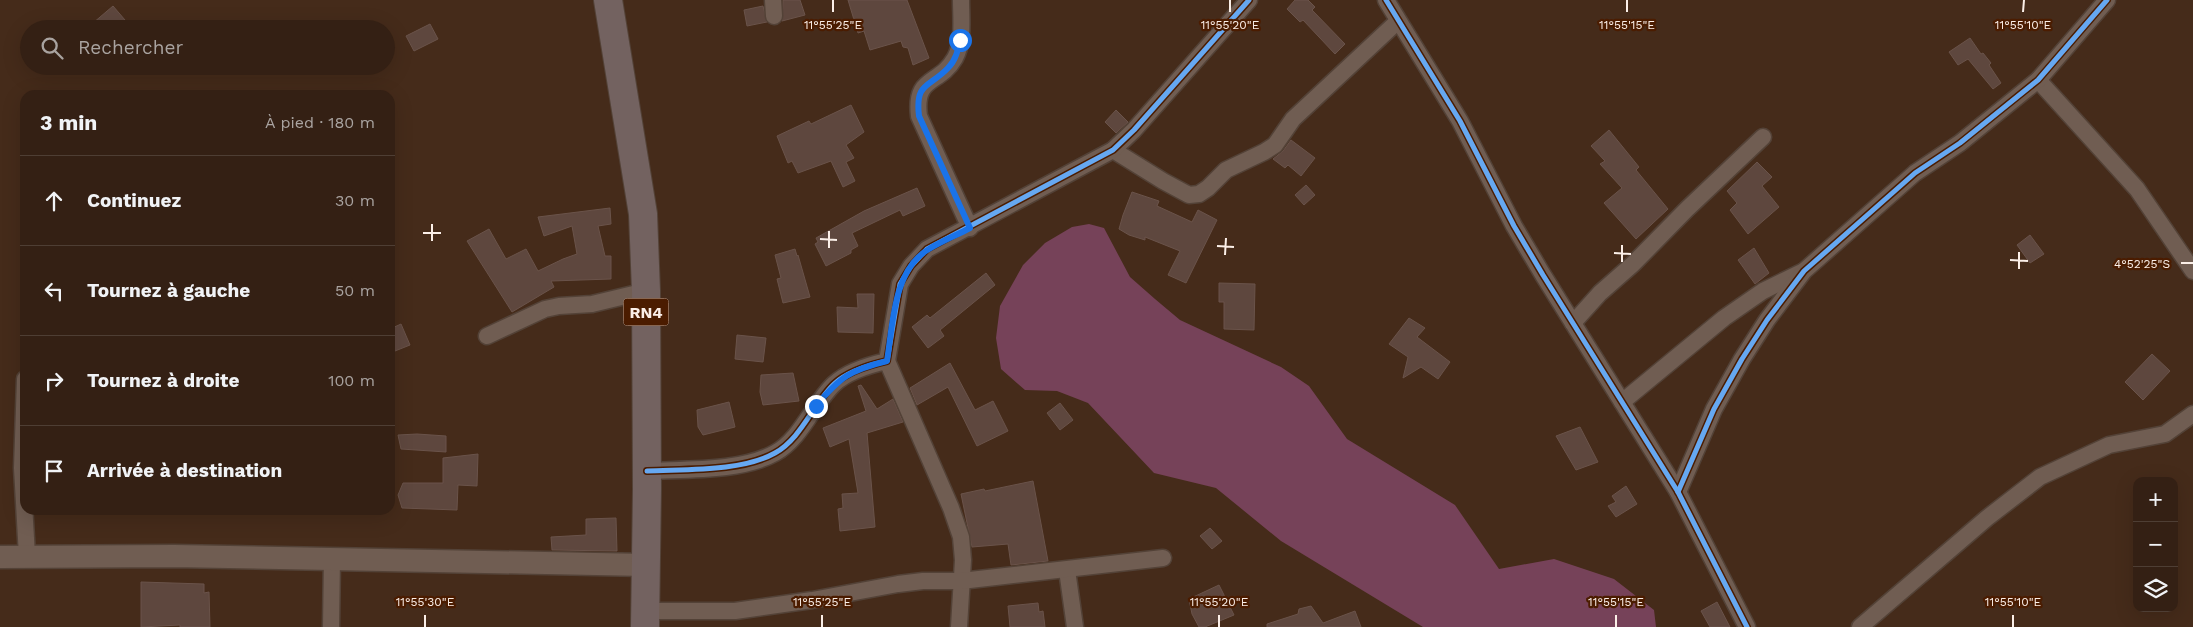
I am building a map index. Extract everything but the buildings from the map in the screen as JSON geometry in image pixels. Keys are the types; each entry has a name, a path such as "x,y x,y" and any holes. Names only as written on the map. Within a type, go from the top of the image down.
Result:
{"highway":[{"name":"RN4","path":"608,0 642,214 646,291 647,471 645,619"}],"street":[{"path":"961,0 960,40 956,56 949,68 922,87 917,101 919,116 970,228"},
{"path":"958,627 961,536 951,508 887,361 900,284 911,266 927,249 970,228 1113,150 1134,130 1249,0"},
{"path":"1386,0 1460,121 1514,226 1678,492 1747,627"},
{"path":"1678,492 1714,409 1767,320 1804,271 1915,172 1960,143 2038,80 2107,0"},
{"path":"1113,150 1189,195 1199,194 1226,170 1264,152 1274,145 1293,119 1398,21"},
{"path":"2038,80 2137,189 2193,271"},
{"path":"1573,323 1600,293 1633,264 1762,137"},
{"path":"1622,402 1702,336 1763,291 1804,271"},
{"path":"487,336 545,309 559,306 592,304 646,291"},
{"path":"1750,301 1767,320"},
{"path":"647,471 725,467 758,460 776,453 801,428 835,383 859,370 887,361"},
{"path":"1860,627 1986,518 2040,477 2109,446 2165,434 2193,414"},
{"path":"23,515 27,556"},
{"path":"0,556 332,558 646,565"},
{"path":"331,627 332,558"},
{"path":"645,619 735,611 923,581 961,581 1163,558"},
{"path":"1067,570 1075,627"}],"shaded area":[{"path":"1089,224 1104,228 1130,277 1180,320 1281,367 1309,386 1347,439 1455,505 1499,569 1554,559 1614,579 1654,610 1656,627 1423,627 1281,541 1216,488 1154,473 1088,403 1057,391 1025,390 1001,369 996,338 1000,306 1023,265 1045,243 1072,227"}],"cycle path":[{"path":"647,471 730,467 761,459 784,447 800,430 834,384 852,372 887,361 900,284 911,266 927,249 1113,150 1134,130 1249,0"},
{"path":"1386,0 1460,121 1514,226 1543,275 1678,492 1747,627"},
{"path":"1678,492 1714,409 1742,359 1767,320 1804,271 1915,173 1960,143 2038,80 2107,0"}],"route":[{"path":"816,406 835,383 853,372 887,361 900,284 911,266 927,249 970,228 919,116 917,101 922,87 949,68 956,56 960,40"}]}
